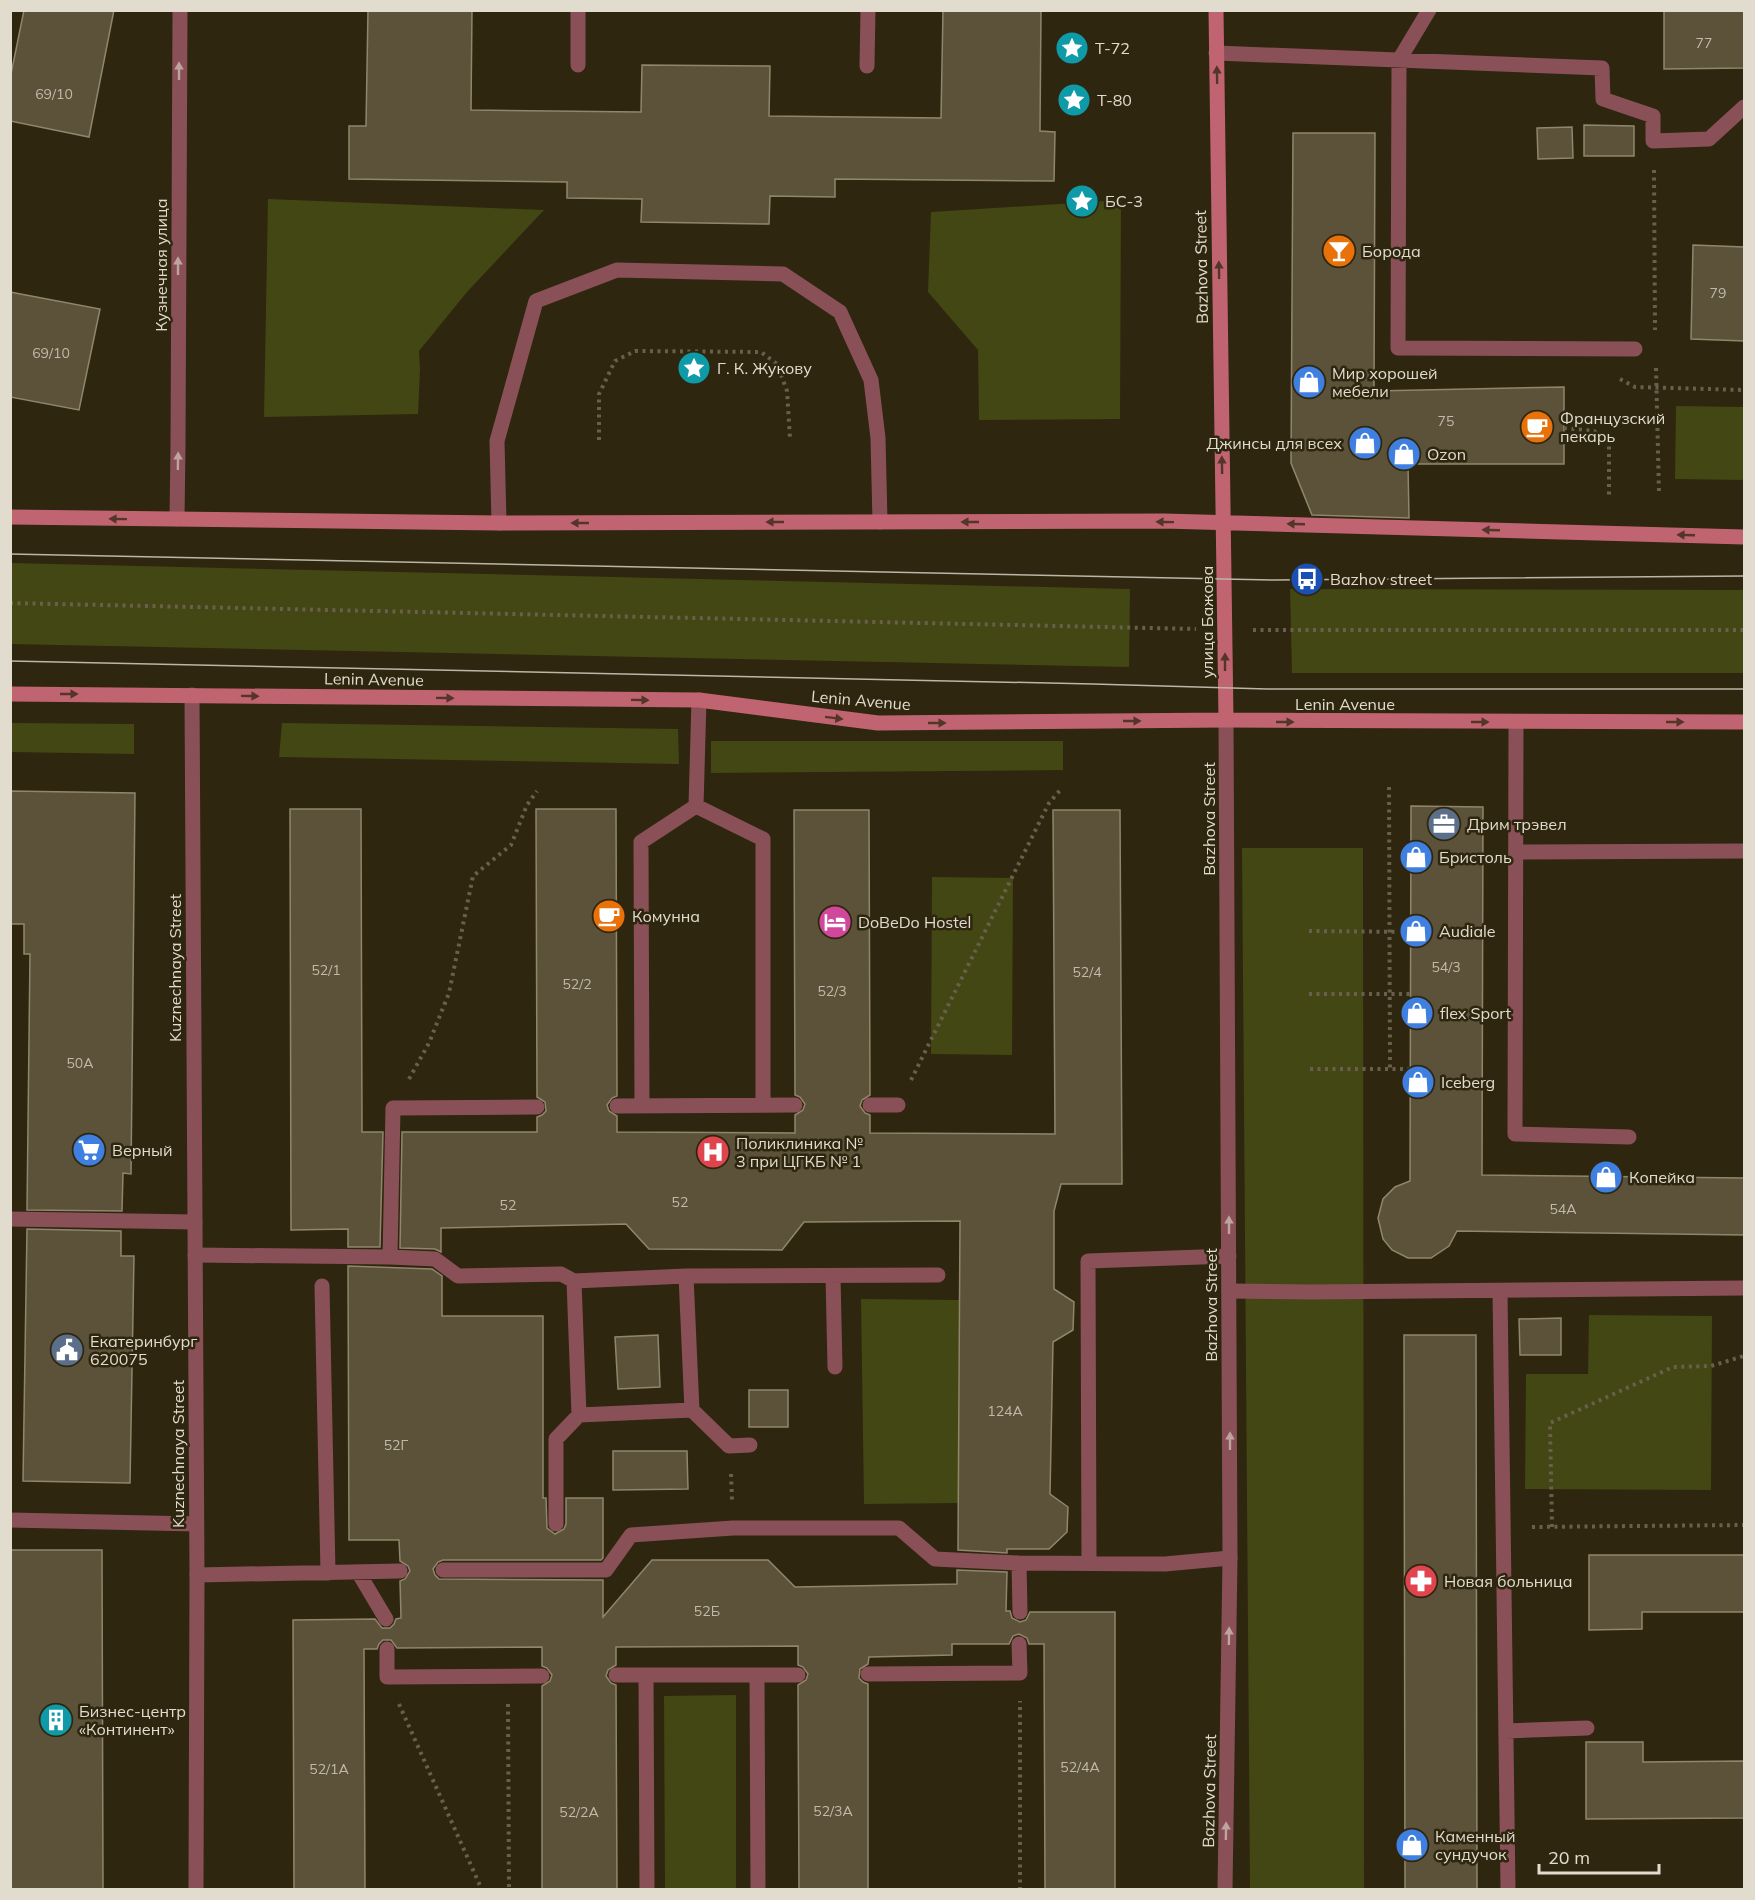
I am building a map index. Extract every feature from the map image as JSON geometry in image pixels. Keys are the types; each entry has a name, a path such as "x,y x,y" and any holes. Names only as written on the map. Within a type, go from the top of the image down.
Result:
{"main road":[{"name":"Bazhova Street","path":"1216,10 1224,524"},
{"path":"10,517 500,523 1164,521 1744,537"},
{"name":"улица Бажова","path":"1224,524 1226,720"},
{"name":"Lenin Avenue","path":"10,694 699,700 878,723 1226,720 1744,722"}],"street":[{"name":"Кузнечная улица","path":"177,519 180,10"},
{"path":"579,10 579,64"},
{"path":"867,66 868,10"},
{"path":"1429,11 1399,60 1398,348 1635,349"},
{"path":"1216,53 1602,68 1603,99 1653,116 1653,141 1709,139 1744,107"},
{"path":"500,523 497,441 536,301 617,270 783,274 840,312 871,380 878,438 880,522"},
{"name":"Kuznechnaya Street","path":"192,695 197,1575 196,1890"},
{"path":"696,806 699,700"},
{"name":"Bazhova Street","path":"1225,1890 1230,1558 1226,720"},
{"path":"1516,722 1515,1134 1629,1137"},
{"path":"696,806 763,838 763,1105"},
{"path":"642,1106 641,842 696,806"},
{"path":"1517,852 1744,851"},
{"path":"617,1106 795,1105"},
{"path":"870,1105 898,1105"},
{"path":"390,1257 393,1108 537,1107"},
{"path":"10,1219 195,1222"},
{"path":"195,1255 435,1259 458,1276 561,1274 574,1281 686,1276 938,1275"},
{"path":"1089,1563 1088,1261 1229,1256"},
{"path":"686,1276 692,1410 729,1446 750,1445"},
{"path":"833,1276 835,1367"},
{"path":"556,1524 556,1439 579,1414 574,1281"},
{"path":"322,1286 328,1573"},
{"path":"1229,1291 1744,1288"},
{"path":"1500,1291 1508,1890"},
{"path":"579,1414 692,1410"},
{"path":"10,1520 196,1524"},
{"path":"443,1570 606,1570 631,1534 733,1528 899,1528 935,1559 1019,1563 1165,1564 1230,1558"},
{"path":"1019,1563 1020,1612"},
{"path":"197,1575 400,1570"},
{"path":"358,1572 386,1619"},
{"path":"868,1674 1020,1673 1019,1644"},
{"path":"387,1648 387,1677 542,1676"},
{"path":"616,1675 798,1675"},
{"path":"757,1675 758,1890"},
{"path":"646,1676 647,1890"},
{"path":"1506,1731 1587,1728"}],"path":[{"path":"1653,141 1655,340"},
{"path":"599,440 599,394 615,362 634,351 761,352 777,364 788,391 790,438"},
{"path":"1656,364 1659,493"},
{"path":"1615,376 1635,387 1744,390"},
{"path":"1564,428 1594,431 1608,444 1609,495"},
{"path":"10,603 1196,629"},
{"path":"1253,630 1744,630"},
{"path":"1389,787 1390,1069"},
{"path":"898,1105 1049,803 1062,788"},
{"path":"393,1108 429,1043 449,993 473,876 511,845 527,805 537,791"},
{"path":"1309,931 1410,932"},
{"path":"1309,994 1410,994"},
{"path":"1310,1069 1410,1069"},
{"path":"1552,1527 1550,1423 1673,1367 1711,1366 1744,1356"},
{"path":"729,1446 733,1528"},
{"path":"1502,1528 1744,1525"},
{"path":"1020,1673 1020,1890"},
{"path":"508,1676 509,1890"},
{"path":"387,1677 482,1890"}],"green space":[{"path":"268,199 544,210 467,292 419,351 418,414 264,417"},
{"path":"1121,200 1120,419 979,420 978,350 928,292 931,212"},
{"path":"1676,406 1744,407 1744,480 1675,479"},
{"path":"11,563 1130,589 1129,667 11,644"},
{"path":"1290,589 1744,590 1744,673 1292,673"},
{"path":"11,723 134,724 134,754 11,752"},
{"path":"282,723 678,729 679,764 279,757"},
{"path":"711,741 1063,741 1063,770 711,773"},
{"path":"1242,848 1363,848 1364,1889 1250,1889"},
{"path":"932,877 1013,878 1012,1055 931,1054"},
{"path":"861,1299 959,1300 958,1503 864,1504"},
{"path":"1589,1315 1712,1316 1711,1490 1525,1489 1526,1374 1588,1374"},
{"path":"736,1695 736,1889 665,1889 664,1696"}],"building":[{"path":"24,10 114,10 89,137 10,121 10,79"},
{"path":"368,10 472,10 471,110 641,112 642,65 770,66 769,116 941,118 943,10 1041,10 1040,131 1055,132 1054,181 835,179 835,197 770,196 769,224 641,222 642,199 567,198 567,182 349,179 349,126 366,126"},
{"path":"1664,10 1744,10 1744,68 1664,69"},
{"path":"1584,125 1634,126 1634,156 1584,156"},
{"path":"1572,127 1573,158 1538,159 1537,128"},
{"path":"1293,133 1375,133 1374,391 1564,387 1564,464 1408,464 1409,518 1312,515 1291,463"},
{"path":"1693,245 1744,247 1744,341 1691,339"},
{"path":"10,292 100,309 79,410 10,397"},
{"path":"10,791 135,793 131,1174 123,1173 122,1211 27,1210 30,954 24,954 24,924 10,924"},
{"path":"1411,806 1483,807 1482,1175 1744,1178 1744,1235 1457,1231 1449,1246 1431,1258 1408,1258 1392,1250 1383,1239 1378,1218 1383,1199 1395,1187 1410,1181"},
{"path":"290,809 361,809 362,1132 383,1132 380,1247 348,1247 348,1229 291,1230"},
{"path":"536,809 616,809 617,1096 612,1098 607,1105 609,1111 617,1116 617,1132 795,1133 795,1115 803,1110 805,1104 800,1097 795,1095 794,810 869,810 870,1095 862,1100 860,1106 865,1113 870,1115 870,1133 1055,1134 1053,810 1120,810 1122,1184 1061,1184 1054,1211 1054,1289 1074,1302 1073,1330 1053,1342 1050,1494 1068,1507 1067,1532 1049,1549 1007,1549 1007,1553 958,1550 960,1221 804,1222 782,1250 649,1249 626,1224 441,1228 441,1252 435,1249 400,1248 402,1132 537,1132 537,1117 546,1111 545,1102 537,1097"},
{"path":"27,1229 121,1231 121,1256 134,1256 130,1483 23,1481"},
{"path":"348,1266 432,1269 442,1276 442,1316 543,1316 543,1498 546,1498 547,1528 555,1534 564,1529 566,1498 603,1498 603,1558 601,1560 443,1560 438,1562 433,1569 439,1579 603,1580 603,1617 652,1560 768,1560 795,1587 957,1584 957,1570 1007,1572 1006,1611 1010,1611 1012,1618 1020,1622 1026,1620 1030,1612 1115,1612 1115,1890 1045,1890 1044,1644 1029,1644 1027,1638 1019,1634 1013,1636 1009,1644 952,1644 952,1655 869,1657 868,1664 860,1669 859,1678 868,1684 868,1890 799,1890 798,1685 806,1680 808,1674 803,1667 798,1665 798,1646 616,1647 616,1665 608,1670 606,1676 611,1683 616,1685 617,1890 542,1890 542,1686 550,1681 552,1675 547,1668 542,1666 542,1647 397,1648 391,1640 383,1640 377,1649 364,1649 365,1890 294,1890 293,1620 375,1619 382,1628 390,1628 396,1619 401,1618 400,1581 405,1579 410,1571 408,1566 400,1561 399,1540 349,1540"},
{"path":"1561,1318 1561,1355 1520,1355 1519,1319"},
{"path":"658,1335 660,1387 618,1389 615,1337"},
{"path":"1404,1335 1476,1335 1477,1890 1405,1890"},
{"path":"749,1390 788,1390 788,1427 749,1427"},
{"path":"613,1451 687,1451 688,1489 613,1490"},
{"name":"Бизнес-центр «Континент»","path":"10,1550 102,1550 103,1890 10,1890"},
{"path":"1589,1555 1744,1555 1744,1612 1642,1612 1642,1629 1589,1630"},
{"path":"1586,1742 1643,1742 1643,1762 1744,1761 1744,1818 1586,1819"}],"tram line":[{"path":"10,554 1273,580 1744,576"},
{"path":"10,661 1267,689 1744,689"}],"place":[{"name":"Т-72","path":"1072,48"},
{"name":"Т-80","path":"1074,100"},
{"name":"БС-3","path":"1082,201"},
{"name":"Борода","path":"1339,251"},
{"name":"Г. К. Жукову","path":"694,368"},
{"name":"Мир хорошей мебели","path":"1309,382"},
{"name":"Французский пекарь","path":"1537,427"},
{"name":"Джинсы для всех","path":"1365,443"},
{"name":"Ozon","path":"1404,454"},
{"name":"Bazhov street","path":"1307,579"},
{"name":"Дрим трэвел","path":"1444,824"},
{"name":"Бристоль","path":"1416,857"},
{"name":"Комунна","path":"609,916"},
{"name":"DoBeDo Hostel","path":"835,922"},
{"name":"Audiale","path":"1416,931"},
{"name":"flex Sport","path":"1417,1013"},
{"name":"Iceberg","path":"1418,1082"},
{"name":"Верный","path":"89,1150"},
{"name":"Поликлиника № 3 при ЦГКБ № 1","path":"713,1152"},
{"name":"Копейка","path":"1606,1177"},
{"name":"Екатеринбург 620075","path":"67,1350"},
{"name":"Новая больница","path":"1421,1581"},
{"name":"Бизнес-центр «Континент»","path":"56,1720"},
{"name":"Каменный сундучок","path":"1412,1845"}]}
